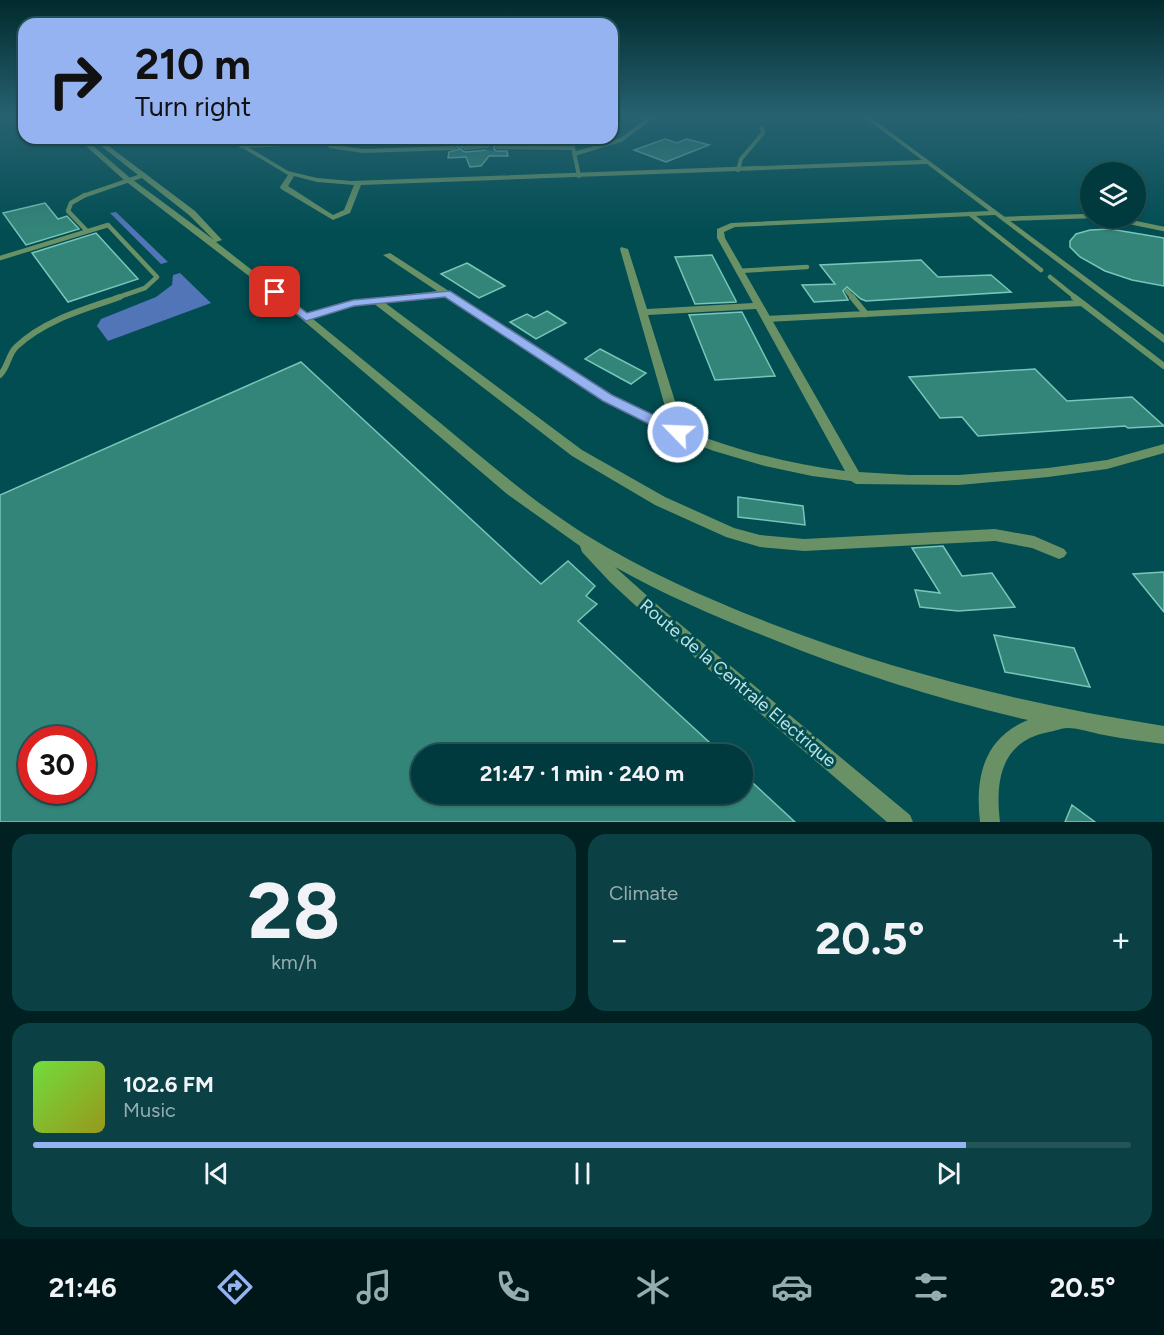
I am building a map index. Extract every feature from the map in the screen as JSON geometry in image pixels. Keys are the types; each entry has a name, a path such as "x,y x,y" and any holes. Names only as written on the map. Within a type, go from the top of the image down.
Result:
{"street":[{"path":"100,155 128,180 228,253 512,490 579,538 622,564 673,590 801,644 941,690 1071,720 1164,735"},
{"path":"117,155 195,216 228,253"},
{"path":"256,155 276,168 292,174 323,181 358,183 929,162"},
{"path":"920,155 1164,340"},
{"path":"292,174 284,187 333,218 347,211 358,183"},
{"path":"856,479 738,271 720,236 722,229 729,225 970,214 1000,216"},
{"path":"624,249 678,432"},
{"path":"387,255 608,398 678,432 773,464 811,473 899,482 994,478 1099,466 1164,448"},
{"path":"306,318 344,304 447,293"},
{"path":"375,300 577,453 660,501 731,533 768,542 804,545 995,535 1034,542 1059,553"},
{"path":"642,312 758,306"},
{"name":"Route de la Centrale Electrique","path":"579,538 615,578 656,614 903,822"},
{"path":"990,822 987,781 997,756 1015,738 1036,726 1071,720"}],"lane":[{"path":"574,155 579,176"},
{"path":"738,170 744,155"},
{"path":"87,231 68,211 69,205 85,195 144,175"},
{"path":"970,214 1041,270"},
{"path":"1000,216 1080,216"},
{"path":"0,258 108,225 156,274 157,279 145,288 49,325 15,348 7,368 0,375"},
{"path":"1146,225 1164,229"},
{"path":"738,271 807,267"},
{"path":"1050,277 1164,366"},
{"path":"848,291 866,314"},
{"path":"766,319 1082,303"}],"water":[{"path":"116,212 168,262 161,264 110,213"},
{"path":"180,273 211,303 108,341 97,326 101,319 156,297 172,285 173,275"}],"building":[{"path":"448,155 508,156 489,156 481,166 470,167 466,157 448,158"},
{"path":"648,155 683,155 666,162"},
{"path":"45,203 58,219 67,216 79,229 26,245 3,213"},
{"path":"1110,229 1164,238 1164,286 1132,280 1105,271 1080,257 1070,247 1070,241 1076,234 1090,230"},
{"path":"96,233 138,279 68,302 32,253"},
{"path":"712,255 736,302 695,304 675,257"},
{"path":"921,260 938,277 991,275 1011,292 866,301 847,287 843,291 848,300 814,302 802,285 835,284 820,265"},
{"path":"467,263 505,286 479,298 441,274"},
{"path":"547,311 566,323 536,339 510,322 527,314 534,318"},
{"path":"742,312 775,376 715,380 689,315"},
{"path":"600,349 646,373 631,384 585,359"},
{"path":"301,362 541,584 568,561 595,586 586,596 597,604 578,621 711,744 411,744 411,804 753,804 753,783 795,822 0,822 0,495"},
{"path":"1035,369 1067,401 1132,397 1164,426 1128,428 1125,426 978,436 962,417 940,418 909,377"},
{"path":"738,497 803,506 805,525 738,517"},
{"path":"943,546 962,576 992,573 1015,607 958,611 920,607 915,590 940,593 912,548"},
{"path":"1164,572 1164,612 1133,574"},
{"path":"994,635 1074,648 1090,687 1005,672"},
{"path":"1072,805 1095,822 1065,822"}],"route":[{"path":"275,292 306,318 353,303 447,293 608,398 678,432"}]}
